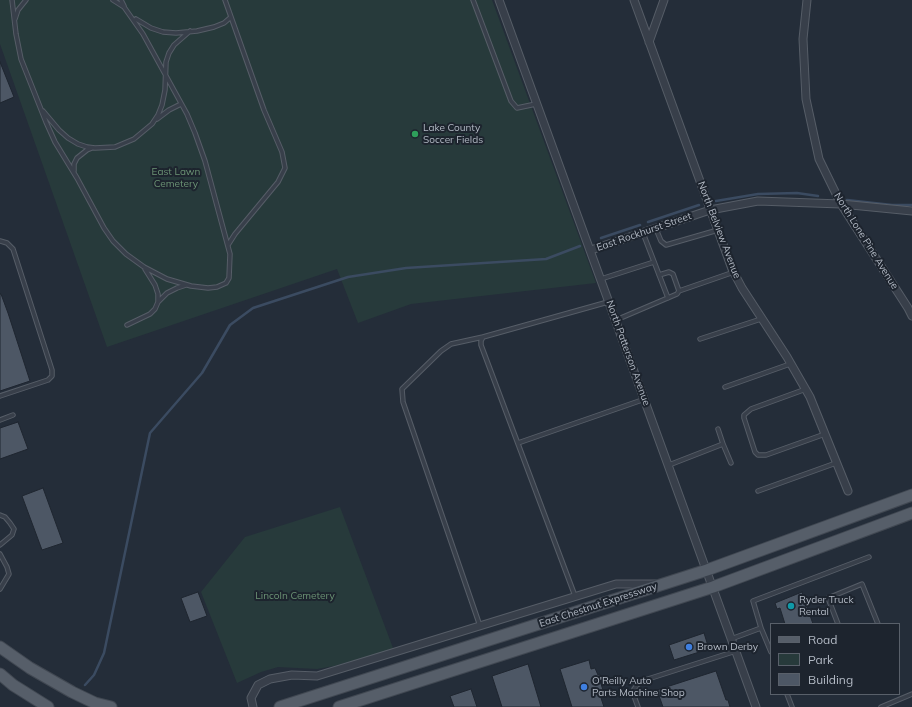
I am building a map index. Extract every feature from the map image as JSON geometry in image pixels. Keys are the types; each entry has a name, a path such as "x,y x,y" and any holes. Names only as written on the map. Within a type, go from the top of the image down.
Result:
{"main road":[{"name":"East Chestnut Expressway","path":"280,707 707,570 912,495"},
{"name":"East Chestnut Expressway","path":"339,707 713,587 912,514"},
{"path":"0,648 30,668 72,692 95,703 111,707"},
{"path":"0,674 48,707"}],"street":[{"name":"North Patterson Avenue","path":"499,0 756,707"},
{"name":"North Belview Avenue","path":"634,0 734,272 761,319 792,364 806,389 848,490"},
{"path":"649,42 664,0"},
{"name":"North Lone Pine Avenue","path":"807,0 803,39 806,99 819,159 841,204 912,316"},
{"name":"East Rockhurst Street","path":"591,250 710,210 758,201 841,204 912,211"},
{"path":"252,707 251,698 258,685 270,679 292,675 317,676 616,584 665,584"}],"lane":[{"path":"12,0 14,22 23,65 40,107 55,142 74,172 104,228 113,241 126,254 144,267 167,279 186,285 208,288 217,287 226,283 229,278 230,254 205,161 195,133 182,104 143,34 124,7 121,0"},
{"path":"14,22 18,10 26,0"},
{"path":"113,0 124,7"},
{"path":"225,0 264,110 282,152 284,168 278,182 235,234 228,246"},
{"path":"473,0 511,101 517,108 537,104"},
{"path":"131,16 143,24 163,32 176,33 219,25 231,17"},
{"path":"152,124 162,105 165,90 166,62 169,53 174,45 190,31"},
{"path":"40,107 59,130 68,138 78,144 92,148 104,148 124,144 134,139 161,115 182,104"},
{"path":"74,172 74,164 77,158 92,148"},
{"path":"656,228 661,241 666,245 718,230"},
{"path":"644,233 668,298"},
{"path":"0,241 7,243 13,248 52,370 52,376 48,380 0,396"},
{"path":"601,279 654,262"},
{"path":"127,324 150,314 155,309 158,302 158,294 155,286 144,267"},
{"path":"659,275 669,272 673,274 679,291"},
{"path":"616,320 677,294 679,291 734,272"},
{"path":"158,302 168,293 186,285"},
{"path":"480,626 403,402 402,389 451,344 483,337 609,302"},
{"path":"700,339 761,319"},
{"path":"483,337 481,345 575,596"},
{"path":"725,387 792,364"},
{"path":"806,389 751,409 744,414 755,452 758,455 766,455 826,434"},
{"path":"518,443 645,399"},
{"path":"0,420 13,415"},
{"path":"718,429 731,463"},
{"path":"669,465 724,444"},
{"path":"758,491 837,463"},
{"path":"0,515 5,517 14,529 12,535 0,545"},
{"path":"0,554 9,574 0,589"},
{"path":"770,649 753,601 869,557"},
{"path":"838,623 828,598 862,584 878,623"},
{"path":"731,638 762,628"},
{"path":"638,707 634,696 634,689 639,683 736,651"},
{"path":"881,707 912,694"},
{"path":"787,695 792,707"}],"green space":[{"name":"East Lawn Cemetery","path":"0,0 492,0 596,283 411,304 358,323 337,269 107,347 0,44"},
{"name":"Lincoln Cemetery","path":"340,507 393,648 381,653 334,666 317,669 278,667 261,672 237,683 201,592 245,537"}],"building":[{"path":"0,62 14,97 0,103"},
{"path":"0,294 8,313 30,381 0,391"},
{"path":"18,422 28,449 0,459 0,428"},
{"path":"43,488 63,543 42,550 22,496"},
{"path":"198,592 207,616 190,622 181,598"},
{"name":"Ryder Truck Rental","path":"802,592 813,623 785,623 780,608 777,609 775,603"},
{"name":"Brown Derby","path":"704,633 709,649 674,660 669,645"},
{"name":"O'Reilly Auto Parts Machine Shop","path":"589,660 591,669 595,668 598,675 600,674 600,681 604,693 600,695 604,707 572,707 560,669"},
{"path":"528,664 541,707 502,707 492,676"},
{"path":"716,671 730,707 663,707 657,690"},
{"path":"471,689 477,707 454,707 450,696"}],"waterway":[{"path":"716,201 758,194 797,193 818,196"},
{"path":"847,200 892,205 912,205"},
{"path":"648,222 699,205"},
{"path":"601,238 640,225"},
{"path":"85,685 94,675 104,653 150,433 202,373 230,325 253,308 348,277 406,268 546,259 580,246"}],"place":[{"name":"Lake County Soccer Fields","path":"415,134"},
{"name":"Ryder Truck Rental","path":"791,606"},
{"name":"Brown Derby","path":"689,647"},
{"name":"O'Reilly Auto Parts Machine Shop","path":"584,687"}]}
